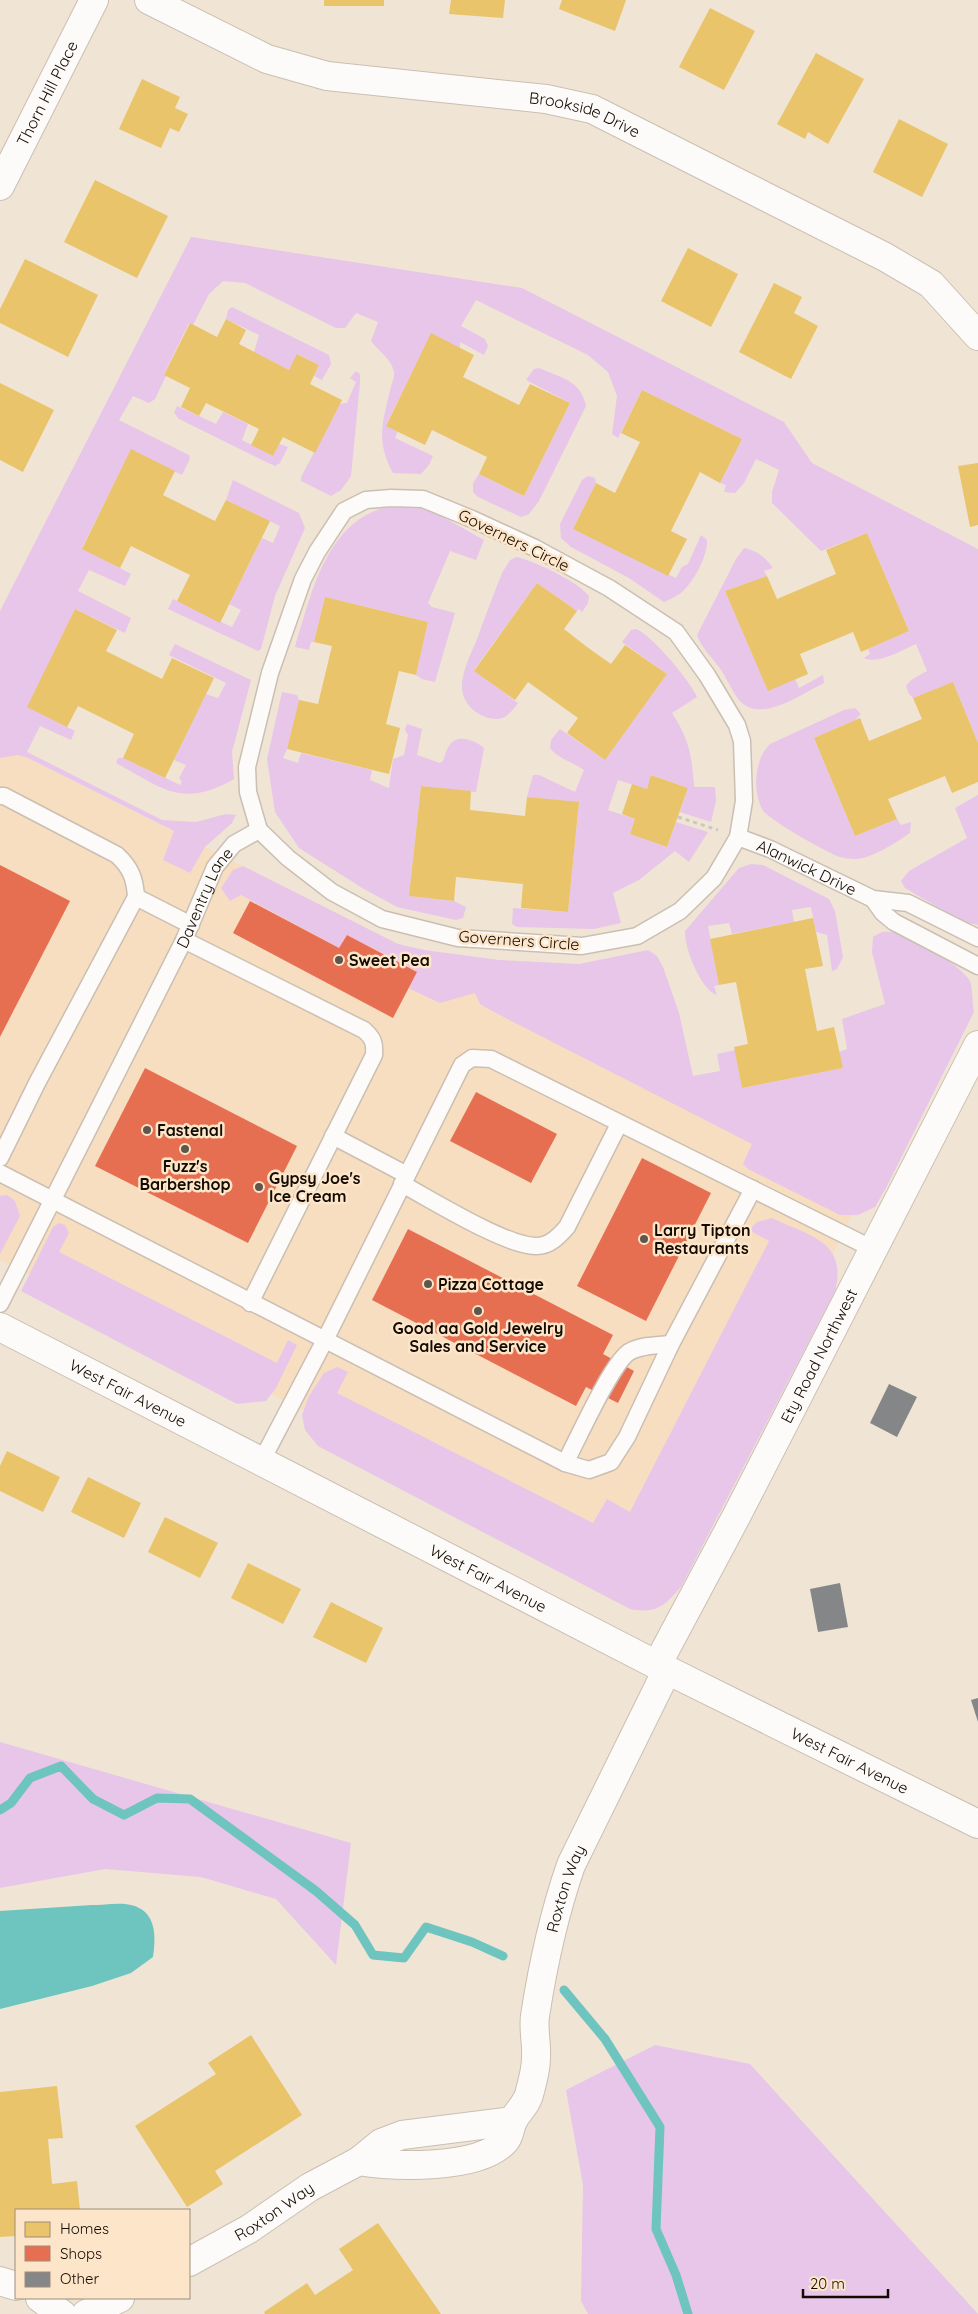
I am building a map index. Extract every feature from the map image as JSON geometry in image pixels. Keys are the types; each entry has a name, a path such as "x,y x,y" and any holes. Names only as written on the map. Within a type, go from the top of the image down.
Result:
{"street":[{"name":"Thorn Hill Place","path":"0,186 94,0"},
{"name":"Brookside Drive","path":"148,0 267,59 327,76 546,99 592,109 877,252 931,284 978,336"},
{"name":"Ety Road Northwest","path":"662,1668 737,1515 978,1045"},
{"name":"West Fair Avenue","path":"0,1328 662,1668 978,1824"},
{"name":"Roxton Way","path":"190,2261 248,2229 310,2187 359,2161 404,2166 467,2160 492,2152 506,2140 513,2121 522,2110 530,2094 536,2058 535,2019 547,1943 559,1899 571,1865 662,1668"},
{"path":"0,2281 15,2286"},
{"path":"41,2299 62,2314"},
{"path":"86,2314 118,2299"}],"lane":[{"name":"Governers Circle","path":"422,499 472,519 535,548 609,588 676,632 707,675 737,725 742,741 744,801 738,837 714,878 680,911 637,936 582,946 458,938 382,919 332,892 288,858 259,830 248,792 247,767 270,673 303,579 317,552 344,511 366,500 422,499"},
{"path":"0,796 4,796 117,855 127,864 135,880 136,897 37,1082 0,1158"},
{"name":"Daventry Lane","path":"0,1304 184,940 215,867 234,844 259,830"},
{"name":"Alanwick Drive","path":"738,837 770,849 873,900 908,903 978,938"},
{"path":"136,897 190,924"},
{"name":"Alanwick Drive","path":"873,900 883,914 894,922 978,966"},
{"path":"184,940 364,1030 372,1038 375,1046 374,1055 250,1303"},
{"path":"261,1462 325,1340 462,1064 472,1058 491,1059 873,1249"},
{"path":"333,1136 515,1243 537,1247 555,1240 567,1227 620,1124"},
{"path":"0,1172 250,1303 565,1464 589,1470 611,1462 628,1437 671,1344 753,1189"},
{"path":"565,1464 618,1364 629,1353 636,1350 671,1344"}],"path":[{"path":"678,817 738,837"}],"shaded area":[{"path":"191,237 522,288 784,422 812,463 978,549 978,743 953,682 913,698 909,694 906,686 911,680 927,671 916,644 876,660 864,658 870,654 868,649 909,631 867,533 821,551 772,503 772,492 779,470 756,459 744,483 735,493 724,492 726,485 720,483 742,439 642,390 618,438 612,434 617,396 608,372 588,355 476,300 461,326 485,339 488,346 484,355 460,342 460,348 431,334 386,425 398,431 395,438 433,456 429,465 421,474 393,473 384,452 382,432 394,372 388,359 371,341 378,322 356,313 345,328 336,328 245,283 223,281 209,294 193,325 189,323 164,374 166,376 155,399 149,403 133,396 119,420 189,455 190,459 182,475 131,450 82,548 131,574 125,586 89,570 78,591 131,618 125,633 75,609 28,707 75,731 71,740 40,726 27,752 162,820 196,822 226,814 236,815 232,823 205,847 190,873 163,860 174,831 28,758 18,755 0,758 0,611"},
{"path":"232,307 329,355 331,364 322,380 314,376 319,365 298,354 289,370 254,352 259,335 226,319 228,310"},
{"path":"539,368 575,385 580,390 586,406 539,501 529,514 521,517 478,497 473,492 473,483 479,474 524,496 570,403 526,380 534,369"},
{"path":"356,371 360,374 360,383 351,476 341,490 331,496 301,481 301,477 340,404 347,403 356,382 350,378"},
{"path":"177,406 216,424 223,412 248,424 242,440 273,456 279,444 288,447 280,463 275,466 179,419 174,413"},
{"path":"588,476 595,478 596,483 573,529 676,578 682,567 688,564 701,535 707,540 705,554 694,578 678,595 664,602 629,578 571,547 561,538 560,524 582,480"},
{"path":"233,480 299,513 305,528 275,596 261,649 258,651 168,609 173,599 232,627 241,610 229,604 262,538 273,543 280,526 226,500"},
{"path":"392,507 420,508 443,517 484,540 476,560 450,551 428,603 432,607 455,613 435,682 422,679 416,675 428,622 325,597 314,642 311,642 309,650 295,647 322,568 332,549 344,533 359,520 377,510"},
{"path":"744,548 761,555 773,568 764,571 767,576 725,591 768,690 795,679 799,688 823,675 824,683 781,705 770,708 758,709 748,707 739,700 721,670 701,644 697,635 736,559"},
{"path":"517,557 535,563 566,578 589,596 588,603 582,612 579,609 577,611 537,583 474,670 518,703 504,717 491,719 478,714 468,705 463,693 462,681 502,573 510,560"},
{"path":"636,629 651,640 670,659 697,697 672,713 689,748 694,787 715,787 716,801 711,822 680,812 688,788 652,775 647,789 618,780 608,810 635,819 630,834 667,847 676,822 708,832 689,862 675,851 639,880 613,893 621,923 594,929 517,927 512,924 513,908 568,912 579,803 527,797 533,775 539,775 575,792 584,770 553,752 550,748 551,740 560,729 605,760 667,674 622,642 631,630"},
{"path":"175,644 251,680 232,752 234,779 200,793 186,794 173,792 116,763 118,758 123,758 180,785 182,782 179,778 186,765 174,760 206,694 218,698 226,683 169,655"},
{"path":"282,692 297,695 299,700 283,758 298,763 301,753 372,770 370,780 389,788 393,759 404,755 408,735 405,730 407,724 422,729 417,755 440,763 443,761 449,746 456,740 471,740 484,748 476,792 421,786 409,896 454,901 466,907 463,918 456,920 397,907 364,889 299,848 275,812 267,759"},
{"path":"855,708 861,714 855,720 814,738 855,836 897,819 901,825 911,822 910,833 876,853 855,859 833,854 798,835 766,814 759,801 756,784 758,766 765,750 770,744 844,710"},
{"path":"0,744 869,1181 666,1590 0,1260"},
{"path":"978,795 978,925 963,922 905,888 901,881 909,871 967,838 955,808"},
{"path":"751,864 763,865 829,899 835,911 843,957 837,969 832,971 827,935 816,932 811,907 792,910 794,922 732,934 729,923 708,926 719,985 714,986 717,995 711,992 705,985 690,957 685,931 739,868"},
{"path":"243,866 398,944 424,950 499,960 579,964 648,950 657,956 663,967 679,1013 693,1076 720,1071 717,1054 735,1050 742,1088 843,1068 839,1052 847,1049 842,1019 885,1004 872,952 873,937 881,933 891,932 899,934 934,952 957,967 970,981 974,1012 875,1207 858,1215 840,1215 748,1169 743,1164 752,1144 492,1011 480,1004 475,993 440,1003 408,988 416,971 347,935 339,948 241,895 230,901 221,888 233,870"},
{"path":"7,1195 15,1201 20,1216 0,1254 0,1196"},
{"path":"772,1218 812,1236 831,1251 836,1261 838,1274 835,1291 681,1587 665,1604 659,1607 647,1610 630,1609 318,1446 305,1430 302,1415 309,1396 324,1373 337,1367 348,1372 337,1393 593,1523 607,1499 630,1512 769,1241 749,1230 757,1222"},
{"path":"59,1223 65,1225 69,1233 59,1252 277,1363 288,1340 297,1345 276,1388 266,1401 237,1404 21,1291 53,1227"},
{"path":"0,1742 351,1843 336,1965 276,1899 201,1877 105,1869 0,1888"},
{"path":"655,2045 750,2064 978,2314 588,2314 581,2301 583,2185 566,2090"}],"water":[{"path":"117,1904 131,1905 140,1908 146,1913 153,1926 153,1957 131,1973 92,1986 0,2009 0,1911"}],"building: Homes":[{"path":"324,0 384,0 384,6 324,6"},
{"path":"451,0 505,0 503,18 449,14"},
{"path":"562,0 626,0 615,31 559,9"},
{"path":"710,8 755,31 724,90 679,67"},
{"path":"816,53 864,79 828,144 808,132 805,139 777,124"},
{"path":"142,79 180,97 175,108 188,114 179,132 170,128 161,148 119,129"},
{"path":"899,119 948,144 922,197 873,172"},
{"path":"95,180 168,216 137,278 64,242"},
{"path":"688,248 738,274 711,327 661,301"},
{"path":"25,259 98,295 68,357 0,323 0,309"},
{"path":"774,283 802,297 794,313 818,326 791,379 739,352"},
{"path":"226,319 246,330 239,344 289,370 297,354 319,365 310,384 342,400 315,453 283,437 273,456 251,445 259,429 206,403 199,416 181,407 190,388 164,375 190,323 217,337"},
{"path":"431,333 474,355 463,377 519,405 530,384 570,403 524,496 479,474 487,457 432,430 425,445 386,426"},
{"path":"0,383 54,410 23,472 0,460"},
{"path":"642,390 742,439 720,483 700,472 671,531 687,539 668,576 573,529 596,483 615,493 640,442 621,433"},
{"path":"131,449 175,471 163,495 215,521 226,500 270,521 220,623 177,601 190,575 131,546 120,568 82,549"},
{"path":"978,463 978,525 970,527 958,466"},
{"path":"867,533 909,631 861,652 853,632 800,654 808,674 768,691 725,591 767,576 777,599 836,574 826,550"},
{"path":"537,583 577,611 564,629 611,664 625,645 667,674 605,760 567,733 578,718 528,682 515,700 474,671"},
{"path":"325,597 428,622 416,675 399,671 386,724 400,728 389,774 287,749 299,700 318,704 332,646 314,642"},
{"path":"75,609 117,630 106,651 162,679 172,658 214,678 165,778 123,758 134,734 78,706 67,727 27,707"},
{"path":"953,682 978,743 978,782 952,793 945,776 888,799 897,819 855,836 814,738 860,718 869,741 922,719 913,698"},
{"path":"651,775 688,788 667,847 630,834 635,819 622,814 632,784 647,789"},
{"path":"421,786 471,791 470,810 525,816 527,797 579,802 568,912 521,908 523,884 456,877 454,901 409,896"},
{"path":"813,918 823,966 805,969 817,1031 834,1027 843,1068 742,1088 734,1047 748,1044 736,982 719,985 710,939"},
{"path":"7,1451 60,1477 43,1512 0,1491 0,1466"},
{"path":"88,1477 141,1503 124,1538 71,1512"},
{"path":"165,1517 218,1543 200,1578 148,1552"},
{"path":"248,1563 301,1589 283,1624 231,1598"},
{"path":"331,1602 383,1628 366,1663 313,1637"},
{"path":"251,2035 302,2115 215,2171 223,2184 187,2207 135,2126 216,2074 208,2063"},
{"path":"57,2086 63,2138 48,2139 52,2184 77,2181 80,2209 15,2209 15,2236 0,2237 0,2092"},
{"path":"378,2223 441,2314 265,2314 264,2312 307,2283 315,2295 353,2270 339,2249"}],"building: Shops":[{"path":"0,865 70,901 0,1037"},
{"name":"Sweet Pea","path":"250,901 339,948 347,935 417,972 393,1018 233,933"},
{"path":"145,1068 297,1146 248,1243 95,1166"},
{"path":"476,1092 557,1134 531,1183 450,1141"},
{"path":"642,1158 711,1193 646,1321 577,1286"},
{"path":"408,1229 613,1335 603,1354 634,1371 618,1403 586,1387 576,1406 372,1300"}],"building: Other":[{"path":"889,1384 917,1397 897,1437 870,1423"},
{"path":"840,1583 848,1627 818,1632 810,1589"},
{"path":"978,1698 978,1722 971,1700"}],"waterway":[{"path":"0,1810 11,1803 30,1778 61,1766 93,1799 124,1815 157,1798 190,1799 316,1891 355,1925 373,1955 404,1958 426,1927 472,1942 503,1956"},
{"path":"564,1990 605,2039 660,2127 656,2229 676,2275 688,2314"}],"place":[{"name":"Sweet Pea","path":"339,960"},
{"name":"Fastenal","path":"147,1130"},
{"name":"Fuzz's Barbershop","path":"185,1149"},
{"name":"Gypsy Joe's Ice Cream","path":"259,1187"},
{"name":"Larry Tipton Restaurants","path":"644,1239"},
{"name":"Pizza Cottage","path":"428,1284"},
{"name":"Good aa Gold Jewelry Sales and Service","path":"478,1311"}]}
